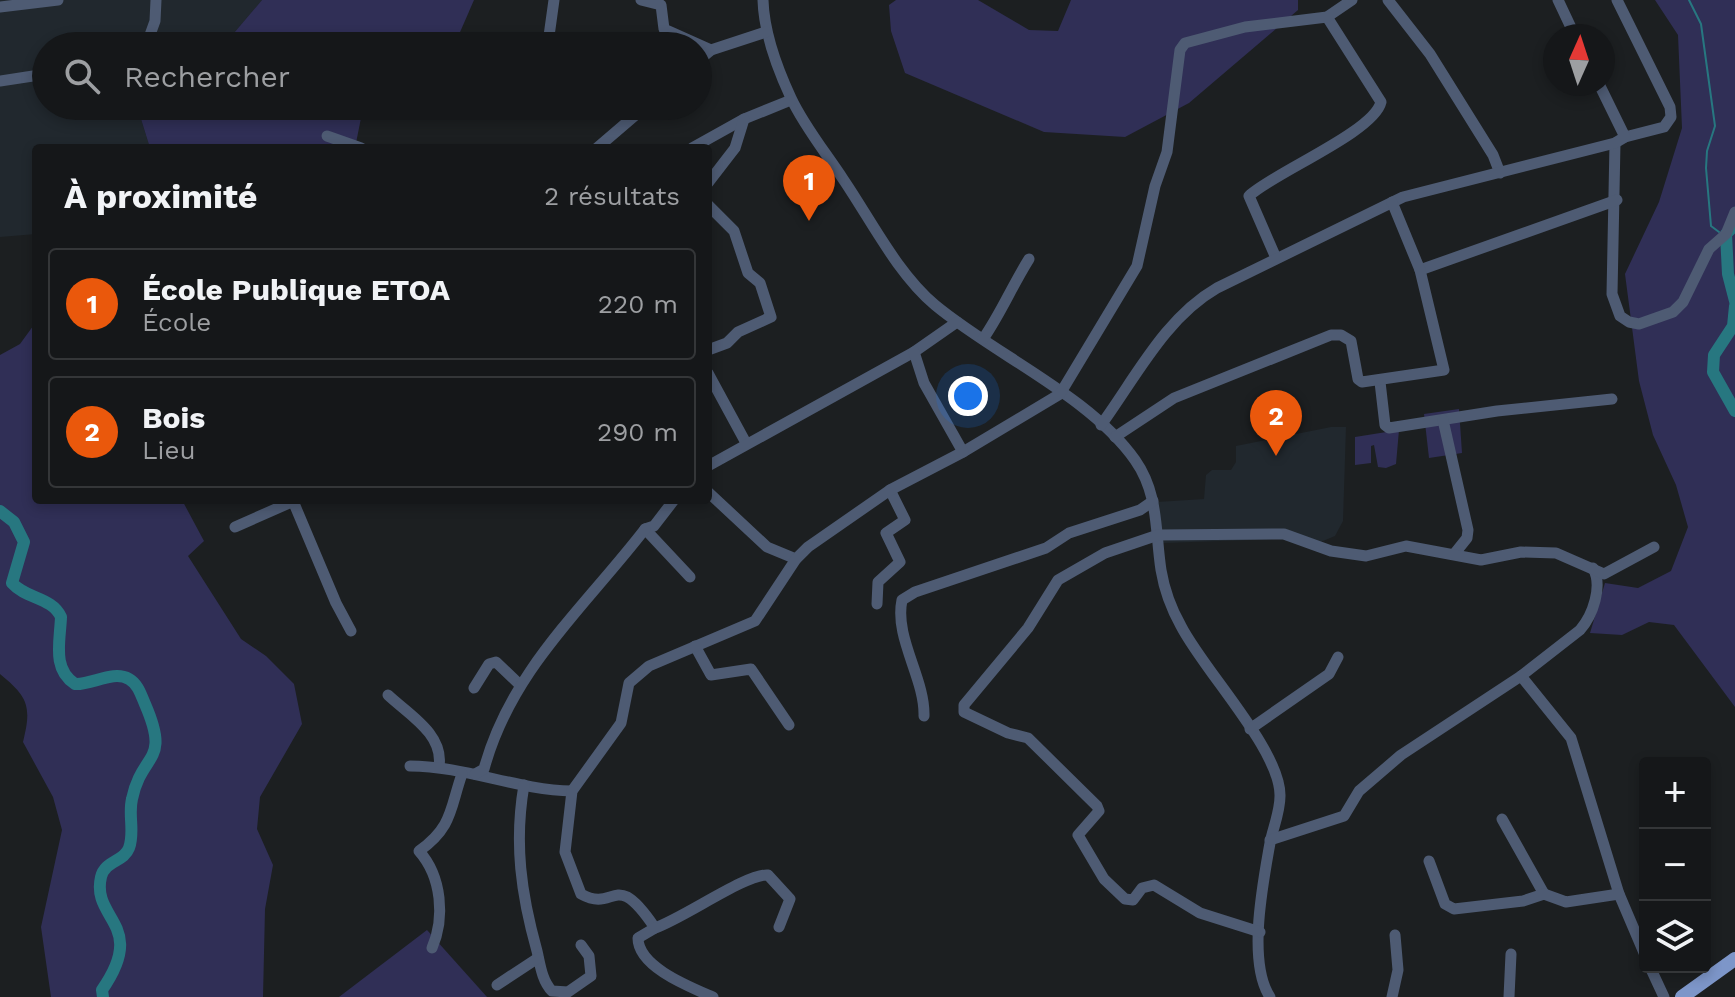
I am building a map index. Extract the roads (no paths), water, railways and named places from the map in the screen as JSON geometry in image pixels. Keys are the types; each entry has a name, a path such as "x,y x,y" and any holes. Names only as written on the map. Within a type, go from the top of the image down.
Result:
{"main road":[{"path":"1682,997 1735,959"}],"street":[{"path":"0,7 58,0"},
{"path":"151,32 156,0"},
{"path":"550,32 554,0"},
{"path":"641,0 661,5 664,29 671,32"},
{"path":"763,0 766,32 791,100 916,286 957,322 1101,425 1136,460 1153,501 1161,574 1181,627 1208,672 1272,764 1280,785 1280,801 1270,840 1258,956 1267,996"},
{"path":"655,928 633,897 624,894 588,897 575,884 565,852 572,791 621,723 633,678 649,666 755,621 796,559 890,490 963,452 1060,394 1137,266 1155,186 1167,152 1180,50 1185,43 1245,27 1327,17 1352,0"},
{"path":"1388,0 1430,54 1493,155 1500,173"},
{"path":"1558,0 1569,24"},
{"path":"1101,425 1162,337 1189,307 1217,288 1392,202 1664,127 1671,117 1670,107 1617,0"},
{"path":"1276,258 1249,196 1319,154 1370,118 1381,102 1327,17"},
{"path":"712,50 766,32"},
{"path":"0,81 32,76"},
{"path":"1604,96 1620,140 1614,304 1620,316 1639,324 1664,318 1683,302 1696,271 1709,249 1726,234 1735,212"},
{"path":"699,144 744,119 791,100"},
{"path":"712,178 735,148 744,119"},
{"path":"602,144 630,120"},
{"path":"327,136 350,144"},
{"path":"1420,270 1617,200"},
{"path":"1115,437 1174,398 1331,335 1341,335 1351,341 1359,381 1380,382 1392,376 1444,370 1420,270 1392,202"},
{"path":"712,209 734,231 748,273 760,283 771,317 712,348"},
{"path":"983,339 1009,301 1012,287 1029,259"},
{"path":"712,464 914,352 957,322"},
{"path":"914,352 924,383 963,452"},
{"path":"712,380 746,443"},
{"path":"1380,382 1385,425 1389,428 1612,399"},
{"path":"1443,420 1468,530 1467,538 1455,553"},
{"path":"877,604 878,582 900,562 886,533 905,520 890,490"},
{"path":"712,496 767,547 796,559"},
{"path":"924,716 924,702 903,626 902,600 915,592 1046,548 1069,533 1140,510 1153,501"},
{"path":"235,527 285,504"},
{"path":"296,504 336,603 351,631"},
{"path":"475,774 484,769 493,736 519,684 645,529 654,526 671,504"},
{"path":"645,529 690,577"},
{"path":"1260,932 1200,913 1154,885 1142,888 1133,900 1125,899 1104,879 1078,835 1078,830 1099,811 1097,806 1028,738 1008,733 964,712 964,705 1028,628 1058,580 1105,553 1158,535 1284,534 1331,551 1366,556 1406,546 1481,560 1521,552 1556,553 1604,574 1654,547"},
{"path":"1270,840 1344,816 1359,791 1401,755 1521,676 1587,622 1599,579 1593,568"},
{"path":"695,646 711,675 751,669 789,725"},
{"path":"1250,729 1329,674 1338,657"},
{"path":"474,688 489,664 496,662 519,684"},
{"path":"1521,676 1571,738 1619,894 1639,941"},
{"path":"388,695 428,726 440,760 439,766"},
{"path":"410,766 439,766 462,774 572,791"},
{"path":"432,948 439,932 440,907 426,859 419,851 440,834 449,819 462,774"},
{"path":"524,785 517,858 538,958 547,986 552,991 568,992 591,976 589,956 581,945"},
{"path":"1502,819 1544,894"},
{"path":"1429,861 1445,904 1454,909 1523,901 1544,894 1566,902 1619,894"},
{"path":"713,997 677,983 640,951 638,938 758,874 768,875 790,899 779,927"},
{"path":"1392,997 1398,970 1395,935"},
{"path":"1509,997 1511,954"},
{"path":"497,985 538,958"},
{"path":"1653,973 1664,997"}],"waterway":[{"path":"1689,0 1701,24 1715,126 1707,151 1706,168 1711,226 1719,232"},
{"path":"1732,228 1726,234 1728,274 1735,301"},
{"path":"1735,306 1733,326 1714,355 1713,372 1735,411"},
{"path":"0,511 14,522 24,542 12,583 52,606 61,617 59,654 63,671 75,684 116,676 129,679 141,693 155,737 155,748 136,784 132,799 129,848 127,853 106,867 101,877 103,904 115,925 120,951 115,968 102,990 103,997"}],"place":[{"name":"École Publique ETOA","path":"809,221"},
{"name":"Bois","path":"1276,456"}]}
